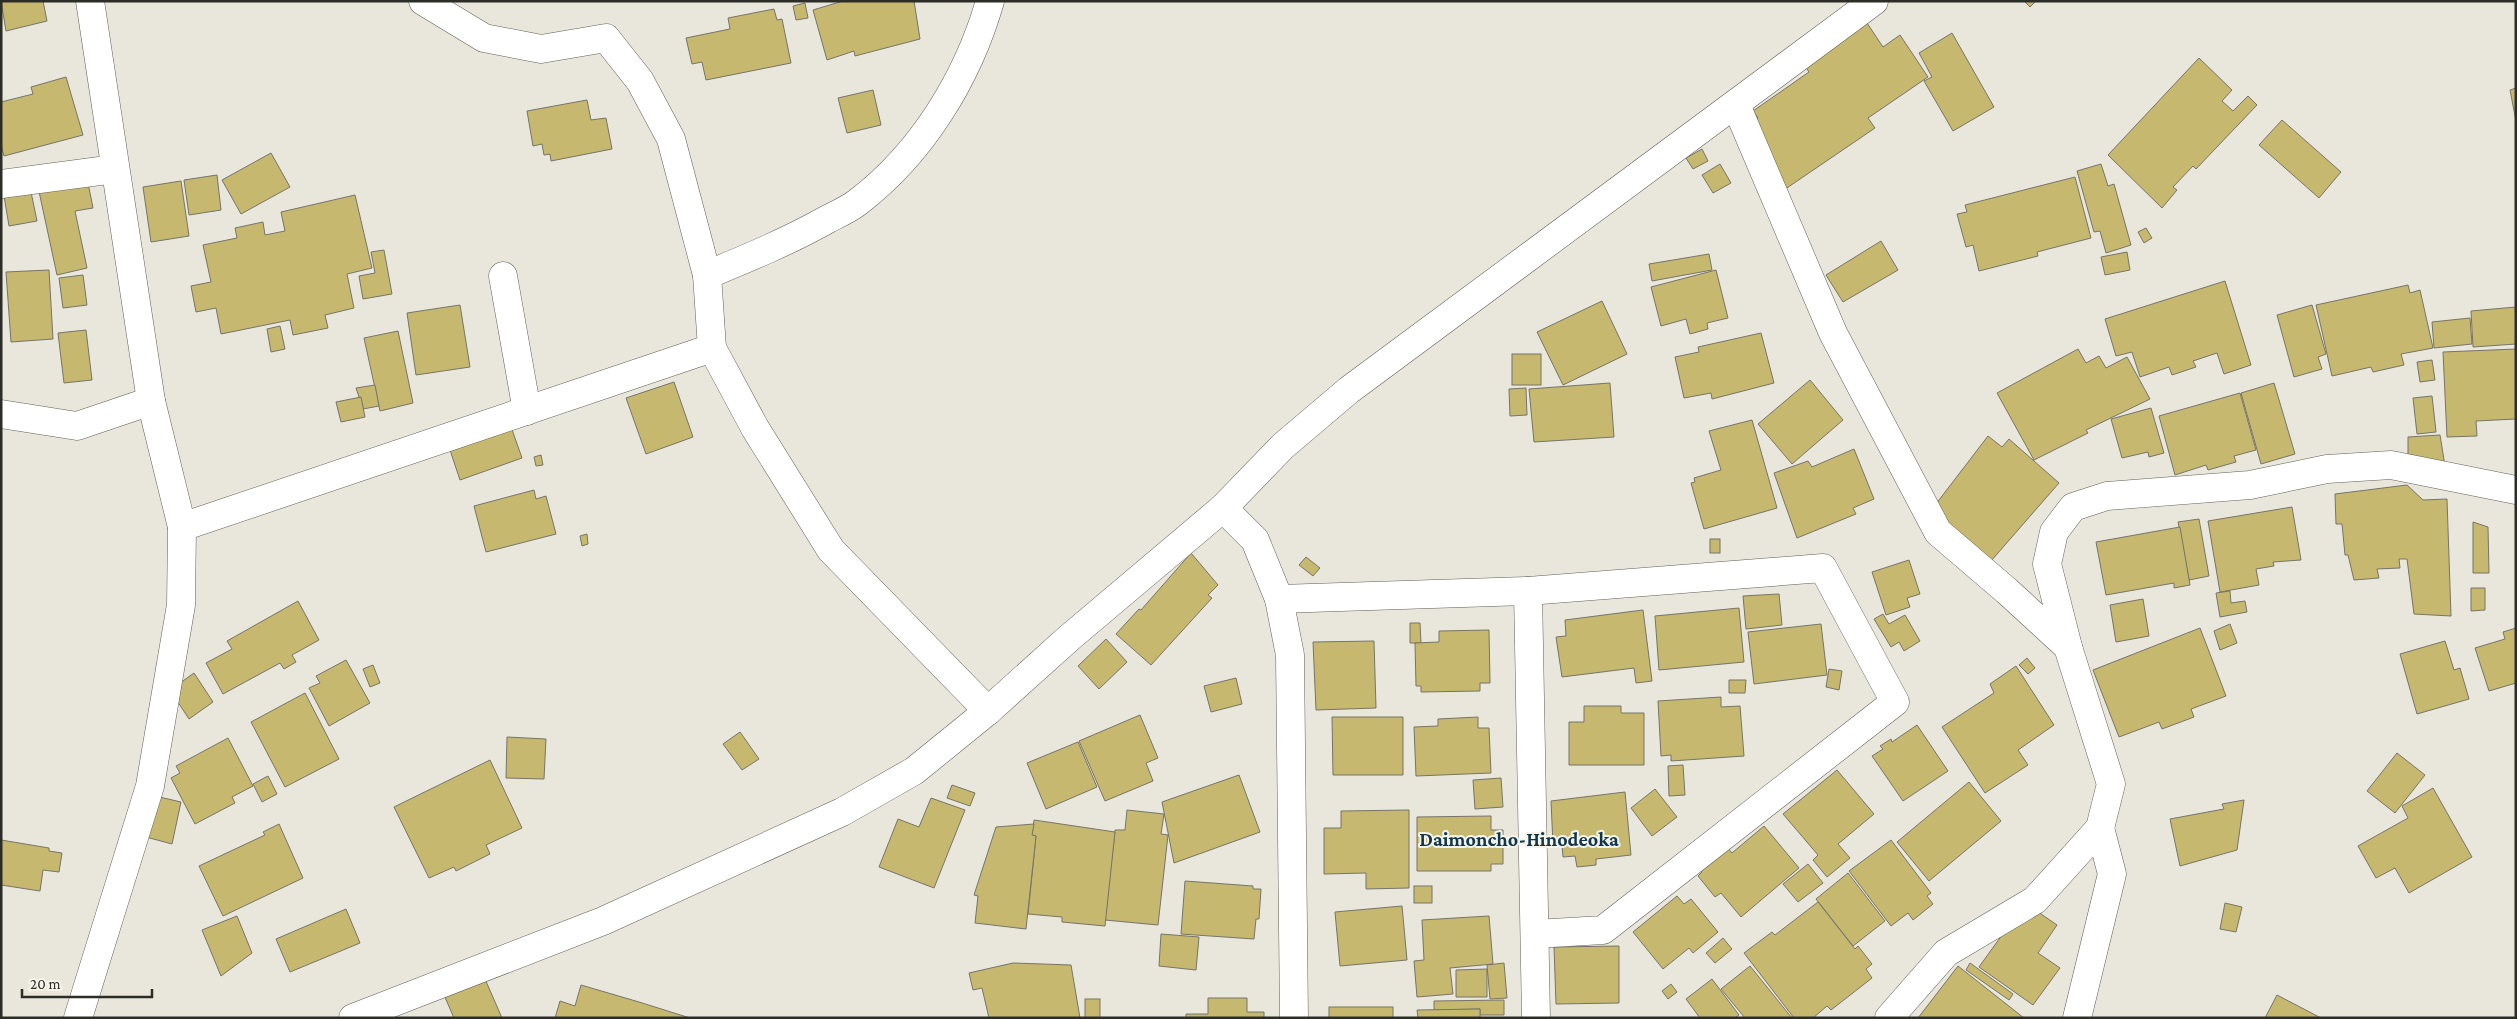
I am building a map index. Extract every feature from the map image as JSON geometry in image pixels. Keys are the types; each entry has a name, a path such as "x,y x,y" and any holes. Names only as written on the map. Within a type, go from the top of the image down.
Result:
{"street":[{"path":"78,1018 150,786 182,605 182,527 151,400 90,1"},
{"path":"423,1 484,38 541,48 606,38 640,81 671,139 707,275 712,348 755,428 831,550 988,712"},
{"path":"707,275 800,235 857,203 895,169 938,116 981,34 990,1"},
{"path":"353,1018 603,921 842,812 914,771 988,712 1069,638 1222,508 1283,446 1350,390 1874,1"},
{"path":"1736,105 1833,333 1938,532 2007,590 2068,647"},
{"path":"1,184 115,169"},
{"path":"503,276 527,411"},
{"path":"182,527 712,348"},
{"path":"1,414 77,426 151,400"},
{"path":"1889,1018 1946,953 2035,900 2100,828 2111,784 2068,647 2047,564 2054,532 2073,507 2107,496 2250,486 2327,469 2391,465 2516,490"},
{"path":"1222,508 1255,540 1279,599 1290,655 1294,1018"},
{"path":"1279,599 1528,591 1823,568 1895,702 1603,930 1535,934"},
{"path":"1528,591 1536,1018"},
{"path":"2077,1018 2112,874 2100,828"}],"building":[{"path":"1,1 43,1 47,21 6,31"},
{"path":"843,1 914,1 920,39 855,56 854,51 827,60 813,10"},
{"path":"2024,1 2036,1 2030,7"},
{"path":"805,3 808,18 796,20 793,6"},
{"path":"774,9 777,20 782,19 791,63 706,80 702,62 692,64 686,38 730,29 728,18"},
{"path":"1867,23 1883,47 1900,35 1928,77 1868,118 1875,128 1778,194 1736,133 1758,118 1753,111 1809,72 1805,66"},
{"path":"1952,33 1994,107 1953,131 1924,81 1932,77 1919,53"},
{"path":"2199,58 2232,90 2222,101 2233,111 2248,96 2257,105 2196,169 2193,166 2173,187 2177,190 2162,208 2108,155"},
{"path":"66,77 83,135 4,156 1,145 1,102 33,94 31,87"},
{"path":"2516,88 2516,121 2510,90"},
{"path":"873,90 881,125 847,133 838,98"},
{"path":"587,100 591,120 606,118 612,149 551,161 550,154 544,155 542,144 533,146 527,111"},
{"path":"2282,120 2341,172 2319,198 2259,145"},
{"path":"1702,149 1708,161 1693,169 1686,158"},
{"path":"271,153 290,187 241,214 222,180"},
{"path":"84,163 93,208 75,211 87,268 57,275 35,173"},
{"path":"1720,164 1731,183 1713,193 1702,175"},
{"path":"2101,164 2108,186 2114,184 2131,245 2106,253 2100,231 2094,232 2077,171"},
{"path":"217,175 221,210 189,215 184,180"},
{"path":"2075,177 2091,238 2037,252 2038,256 1979,271 1973,245 1966,247 1957,214 1967,212 1965,205"},
{"path":"181,181 189,236 151,242 143,187"},
{"path":"31,192 37,221 9,226 4,196"},
{"path":"355,195 372,268 347,274 354,308 325,315 328,328 293,335 290,320 221,334 216,308 196,312 191,286 211,282 203,245 237,238 235,228 263,222 265,235 285,231 281,212"},
{"path":"2146,228 2152,238 2144,243 2138,232"},
{"path":"1881,241 1898,270 1843,302 1826,275"},
{"path":"384,250 392,294 363,299 359,276 375,273 371,252"},
{"path":"2127,252 2130,270 2105,275 2101,257"},
{"path":"1709,254 1712,270 1652,281 1649,264"},
{"path":"49,270 53,339 11,342 6,272"},
{"path":"1716,270 1728,318 1707,323 1708,329 1690,334 1686,319 1661,326 1651,287"},
{"path":"83,275 87,305 63,308 59,278"},
{"path":"2225,281 2251,365 2224,374 2217,353 2193,361 2196,367 2172,375 2169,367 2140,377 2132,352 2116,356 2105,319"},
{"path":"2408,285 2410,293 2420,290 2433,348 2401,354 2404,365 2373,372 2371,367 2332,376 2316,305"},
{"path":"1602,301 1627,354 1563,385 1537,332"},
{"path":"460,305 470,367 416,375 407,313"},
{"path":"2312,305 2326,354 2318,357 2322,369 2294,377 2277,315"},
{"path":"2516,307 2516,344 2473,347 2471,311"},
{"path":"2470,318 2472,344 2434,348 2432,322"},
{"path":"280,326 285,349 271,352 267,329"},
{"path":"86,330 92,380 64,383 58,333"},
{"path":"398,331 413,403 380,411 364,338"},
{"path":"1761,333 1774,383 1712,399 1711,393 1684,398 1675,357 1699,352 1698,347"},
{"path":"2078,349 2086,363 2099,356 2106,368 2127,357 2150,399 2086,430 2088,433 2034,460 1997,393"},
{"path":"2516,349 2516,419 2476,421 2477,436 2447,437 2443,352"},
{"path":"1512,354 1541,354 1541,385 1512,385"},
{"path":"2432,360 2435,380 2420,382 2417,362"},
{"path":"1810,380 1843,420 1792,464 1758,424"},
{"path":"674,382 693,437 646,454 626,398"},
{"path":"1610,383 1614,437 1534,442 1529,389"},
{"path":"2274,383 2295,454 2261,464 2241,393"},
{"path":"375,385 379,406 363,409 356,388"},
{"path":"1526,388 1527,415 1510,416 1509,389"},
{"path":"2240,393 2256,450 2234,456 2236,462 2208,470 2206,465 2175,475 2159,416"},
{"path":"2432,396 2436,432 2417,434 2413,398"},
{"path":"361,397 365,417 341,422 336,402"},
{"path":"2151,408 2164,453 2149,457 2148,452 2122,458 2111,419"},
{"path":"1752,420 1777,508 1704,529 1691,483 1695,482 1694,478 1721,470 1709,431"},
{"path":"510,424 522,458 460,480 448,444"},
{"path":"2440,435 2445,466 2408,454 2408,437"},
{"path":"1988,436 2002,447 2009,439 2059,483 1984,569 1926,517"},
{"path":"1854,449 1874,499 1853,508 1856,514 1797,538 1774,473 1808,461 1812,467"},
{"path":"541,455 543,465 536,466 534,457"},
{"path":"2407,485 2423,500 2447,499 2451,616 2414,614 2407,559 2399,559 2400,568 2377,569 2379,578 2354,580 2348,555 2345,555 2342,524 2336,524 2335,494"},
{"path":"534,490 536,499 546,496 556,534 486,552 474,506"},
{"path":"2292,507 2301,560 2273,562 2274,566 2256,569 2259,585 2220,592 2208,521"},
{"path":"2199,519 2209,576 2189,580 2178,522"},
{"path":"2473,522 2488,527 2489,573 2473,573"},
{"path":"2180,527 2190,585 2174,588 2174,583 2106,595 2096,542"},
{"path":"587,534 588,544 582,546 580,536"},
{"path":"1710,539 1720,539 1720,553 1710,553"},
{"path":"1191,553 1218,585 1208,595 1212,598 1151,665 1116,634 1139,609 1141,610"},
{"path":"1306,557 1320,568 1313,576 1299,565"},
{"path":"1909,560 1920,594 1907,598 1910,607 1886,615 1872,572"},
{"path":"2471,588 2485,588 2485,610 2471,611"},
{"path":"2230,591 2231,603 2245,601 2247,612 2220,617 2216,593"},
{"path":"1779,594 1782,625 1746,629 1743,596"},
{"path":"2143,599 2149,636 2116,642 2110,605"},
{"path":"298,601 319,640 292,655 296,662 284,669 280,663 223,694 206,663 232,649 227,641"},
{"path":"1739,608 1744,662 1659,670 1655,616"},
{"path":"1643,610 1652,681 1636,683 1634,668 1562,677 1556,637 1566,636 1565,620"},
{"path":"1883,614 1889,624 1905,615 1920,641 1904,651 1899,642 1891,647 1874,619"},
{"path":"1410,623 1420,623 1421,643 1410,643"},
{"path":"1821,624 1827,675 1754,684 1748,632"},
{"path":"2230,624 2237,643 2220,650 2214,631"},
{"path":"2200,628 2226,696 2191,709 2194,717 2162,729 2159,722 2119,737 2093,670"},
{"path":"2516,628 2516,683 2489,691 2475,648 2505,639 2503,632"},
{"path":"1489,630 1490,683 1480,683 1480,691 1421,692 1421,686 1416,686 1415,643 1439,642 1439,631"},
{"path":"1106,639 1127,662 1099,689 1078,666"},
{"path":"1374,641 1376,708 1316,710 1313,642"},
{"path":"2445,641 2454,670 2460,668 2469,699 2417,714 2400,654"},
{"path":"2027,658 2035,668 2028,674 2019,665"},
{"path":"346,660 370,703 329,726 309,688 320,683 316,676"},
{"path":"373,665 380,683 370,687 363,669"},
{"path":"2016,666 2054,725 2018,750 2028,765 1985,793 1942,727 1994,693 1990,684"},
{"path":"1829,669 1842,671 1839,690 1826,687"},
{"path":"194,673 213,702 189,719 170,690"},
{"path":"1236,678 1242,704 1211,712 1204,686"},
{"path":"1729,680 1746,680 1745,693 1729,693"},
{"path":"305,693 339,759 285,787 251,722"},
{"path":"1721,697 1721,707 1740,706 1744,756 1671,761 1671,755 1661,756 1658,701"},
{"path":"1584,706 1621,706 1621,713 1644,713 1644,765 1569,765 1569,722 1584,722"},
{"path":"1140,715 1158,758 1146,763 1153,781 1105,801 1079,741"},
{"path":"1332,717 1403,717 1403,775 1333,775"},
{"path":"1478,717 1478,728 1489,728 1491,773 1416,776 1414,727 1438,726 1438,719"},
{"path":"1917,725 1948,771 1903,801 1872,756 1883,749 1880,746 1891,739 1892,742"},
{"path":"740,732 759,759 742,770 723,744"},
{"path":"507,737 546,739 544,779 506,778"},
{"path":"228,738 253,786 232,797 235,803 195,824 171,778 180,773 176,766"},
{"path":"1078,742 1097,787 1046,809 1027,763"},
{"path":"2397,753 2425,775 2395,813 2367,791"},
{"path":"490,760 522,828 486,845 490,854 456,871 454,867 429,878 394,807"},
{"path":"1683,765 1685,795 1669,796 1668,766"},
{"path":"1837,770 1874,814 1838,844 1850,858 1827,877 1813,860 1818,855 1783,814"},
{"path":"1239,775 1260,832 1174,863 1162,802"},
{"path":"268,776 277,794 262,802 253,784"},
{"path":"1501,778 1503,807 1475,809 1473,780"},
{"path":"1969,782 2001,821 1929,881 1897,842"},
{"path":"952,785 975,793 970,806 947,798"},
{"path":"2433,788 2472,857 2409,893 2395,868 2376,878 2358,846 2408,818 2402,806"},
{"path":"1655,789 1677,817 1652,836 1631,808"},
{"path":"1625,792 1631,855 1596,859 1596,865 1577,867 1575,856 1563,857 1562,845 1553,845 1551,801"},
{"path":"155,796 181,802 172,844 146,837"},
{"path":"931,798 965,810 934,888 879,867 898,819 919,827"},
{"path":"2244,800 2237,850 2180,866 2170,819 2224,809 2222,804"},
{"path":"1127,810 1164,814 1161,834 1168,835 1158,925 1105,920 1115,830 1125,830"},
{"path":"1409,810 1409,888 1366,889 1366,873 1324,874 1324,828 1341,828 1341,811"},
{"path":"1491,816 1491,830 1503,830 1503,864 1491,864 1491,871 1417,871 1417,817"},
{"path":"1034,820 1115,832 1105,926 1062,922 1062,917 1028,914 1036,836 1032,835"},
{"path":"279,824 303,878 223,916 199,866 265,835 263,832"},
{"path":"1034,824 1032,835 1036,836 1026,929 975,923 978,896 974,895 996,827"},
{"path":"1764,826 1799,868 1741,917 1721,893 1715,897 1698,876 1702,872 1699,870 1727,847 1732,853"},
{"path":"1,840 49,848 49,851 62,853 59,872 43,870 40,891 1,885"},
{"path":"1891,840 1931,893 1927,896 1933,904 1913,920 1908,913 1891,926 1849,871"},
{"path":"1808,864 1823,883 1798,902 1783,884"},
{"path":"1848,873 1885,921 1853,946 1816,899"},
{"path":"1185,881 1253,886 1253,889 1261,889 1259,919 1256,919 1254,939 1181,934"},
{"path":"1414,886 1432,886 1432,903 1414,903"},
{"path":"1677,896 1684,904 1691,899 1718,932 1693,953 1689,948 1663,969 1633,932"},
{"path":"1818,902 1855,949 1858,946 1872,964 1866,969 1872,978 1831,1010 1827,1006 1813,1018 1794,1018 1744,953 1772,932 1775,935"},
{"path":"2025,903 2057,925 2038,953 2060,968 2033,1005 1979,967"},
{"path":"2225,903 2242,907 2236,932 2220,929"},
{"path":"1402,906 1407,960 1340,966 1335,912"},
{"path":"346,909 360,943 290,972 276,939"},
{"path":"237,916 252,953 221,976 202,930"},
{"path":"1489,916 1493,964 1450,968 1453,994 1417,997 1414,961 1424,960 1422,920"},
{"path":"1161,934 1199,937 1196,970 1159,966"},
{"path":"1723,938 1732,949 1715,963 1706,953"},
{"path":"1619,946 1619,1003 1556,1004 1554,947"},
{"path":"1013,963 1071,965 1080,1018 989,1018 982,988 973,990 969,973"},
{"path":"1504,963 1507,998 1490,999 1487,965"},
{"path":"1970,963 2013,994 2009,1000 1966,970"},
{"path":"1750,966 1792,1018 1745,1018 1721,989"},
{"path":"1958,966 2024,1018 1918,1018"},
{"path":"1487,969 1487,997 1456,997 1456,970"},
{"path":"485,979 502,1018 454,1018 444,995"},
{"path":"1712,979 1739,1015 1735,1018 1700,1018 1686,999"},
{"path":"1671,984 1677,992 1668,999 1662,991"},
{"path":"581,985 690,1018 555,1018 560,1001 575,1006"},
{"path":"2277,995 2321,1018 2265,1018"},
{"path":"1208,998 1247,998 1247,1012 1264,1012 1264,1018 1186,1018 1186,1014 1208,1014"},
{"path":"1085,999 1100,999 1100,1018 1085,1018"},
{"path":"1504,1000 1504,1015 1480,1015 1480,1009 1434,1010 1434,1001"},
{"path":"1329,1007 1393,1007 1393,1018 1329,1018"},
{"path":"1480,1009 1480,1018 1418,1018 1417,1010"}],"district":[{"name":"Daimoncho-Hinodeoka","path":"1519,839"}]}
